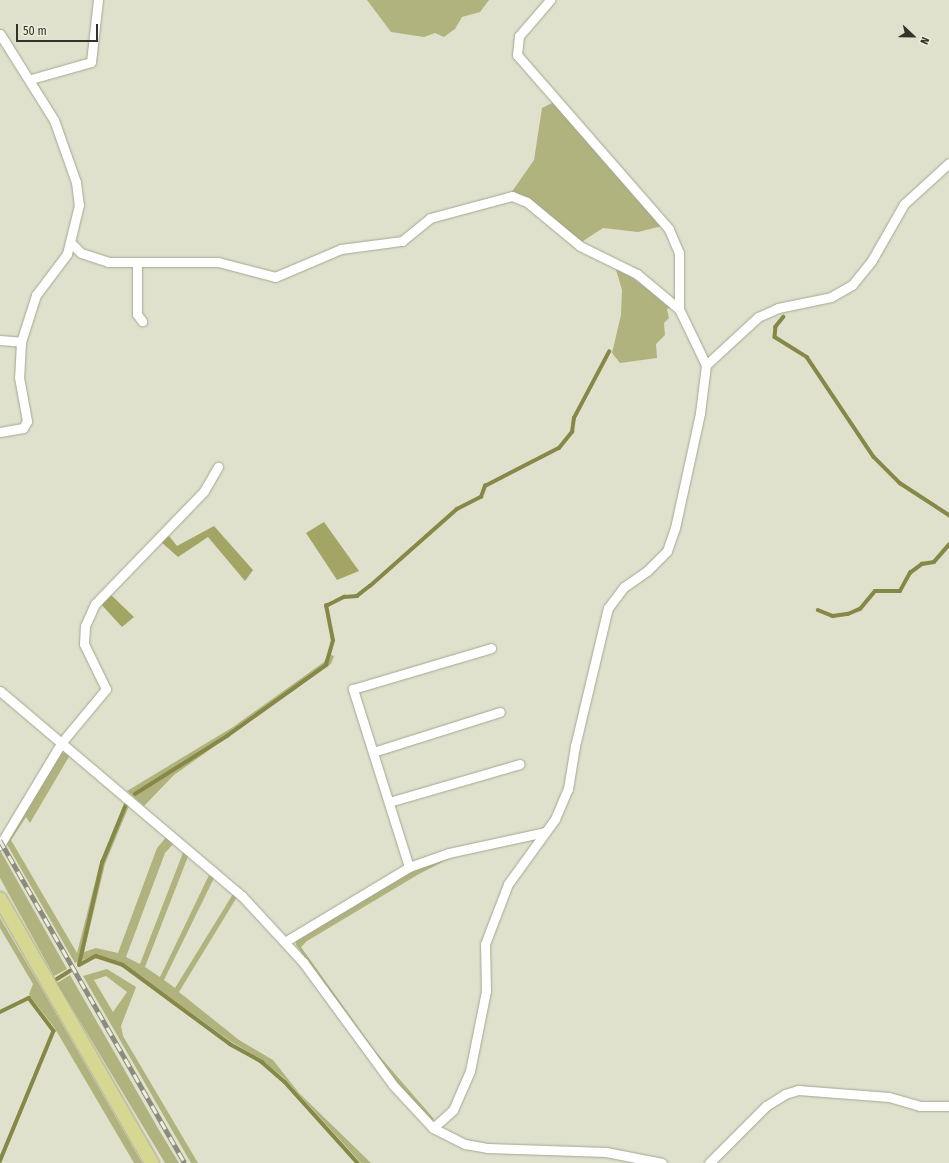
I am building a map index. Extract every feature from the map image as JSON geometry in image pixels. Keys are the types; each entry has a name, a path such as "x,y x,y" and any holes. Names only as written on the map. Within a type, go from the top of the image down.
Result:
{"main road":[{"path":"0,899 152,1163"}],"street":[{"path":"31,79 91,62 98,0"},
{"path":"550,0 519,36 517,55 669,229 679,253 679,309"},
{"path":"0,34 31,79 54,120 76,182 79,205 71,243 54,276 36,296 21,342 19,377 27,422 23,428 0,432"},
{"path":"706,365 758,317 778,308 831,297 852,286 872,260 904,204 949,163"},
{"path":"71,243 81,253 108,262 137,264 218,262 275,277 341,248 402,241 430,218 512,196 527,202 580,246 637,274 679,309 706,365 700,413 675,528 667,551 647,571 624,587 608,608 574,746 568,789 545,832 508,884 495,915 486,944 486,991 470,1071 453,1110 433,1128"},
{"path":"137,264 137,314 142,321"},
{"path":"0,340 21,342"},
{"path":"0,845 62,742 106,689 84,644 85,626 95,604 204,491 218,467"},
{"path":"409,867 353,689 491,648"},
{"path":"0,691 221,876 286,940 393,1085 433,1128 465,1144 487,1148 599,1152 662,1163"},
{"path":"373,752 500,712"},
{"path":"389,802 520,764"},
{"path":"286,940 409,867 449,853 545,832"},
{"path":"709,1163 766,1106 785,1094 798,1090 890,1097 920,1106 949,1106"}],"green space":[{"path":"367,0 489,0 480,12 462,17 455,29 444,37 435,33 424,37 391,32"},
{"path":"554,102 662,226 638,232 603,228 580,243 511,193 534,160 542,108"},
{"path":"615,266 673,306 667,309 669,318 664,323 665,335 656,344 657,358 620,363 612,353 621,315 622,290"},
{"path":"324,522 359,571 337,580 306,533"},
{"path":"214,526 253,570 245,581 208,537 178,557 159,540 169,536 177,546"},
{"path":"109,593 134,617 122,627 99,602"},
{"path":"328,654 334,656 331,664 174,775 144,806 127,791 233,727 324,662"},
{"path":"62,752 70,755 30,823 26,817 11,840 77,953 100,863 126,799 129,806 105,864 84,952 96,948 118,953 157,848 168,835 174,843 165,853 126,957 140,964 184,850 189,854 145,967 160,977 210,873 215,876 164,980 175,988 233,894 237,897 179,992 239,1040 273,1060 299,1093 371,1163 361,1163 285,1079 262,1060 230,1041 122,963 95,955 75,963 5,841"},
{"path":"0,850 67,969 54,976 0,878"},
{"path":"462,852 419,874 307,941 301,947 375,1051 434,1119 431,1123 415,1109 296,945 296,941 398,877"},
{"path":"0,918 142,1163 134,1163 54,1027 29,994 33,984 0,928"},
{"path":"107,969 136,987 121,1026 123,1036 198,1163 191,1163 83,976","holes":["106,976 127,992 113,1012 94,980"]},
{"path":"70,975 179,1163 165,1163 57,983"}],"waterway":[{"path":"784,317 776,327 775,337 807,357 874,457 900,483 949,515"},
{"path":"135,794 227,736 326,665 333,641 326,606 344,597 357,596 457,509 481,497 485,486 559,448 572,432 574,418 609,352"},
{"path":"818,610 833,616 848,614 860,609 875,591 900,591 910,573 922,564 934,562 949,545"},
{"path":"79,965 102,863 125,807"},
{"path":"79,965 96,956 123,965 230,1044 262,1062 285,1082 358,1163"},
{"path":"57,979 70,971"},
{"path":"0,1012 29,998 54,1031 0,1162"}],"railway":[{"path":"0,840 185,1163"}]}
